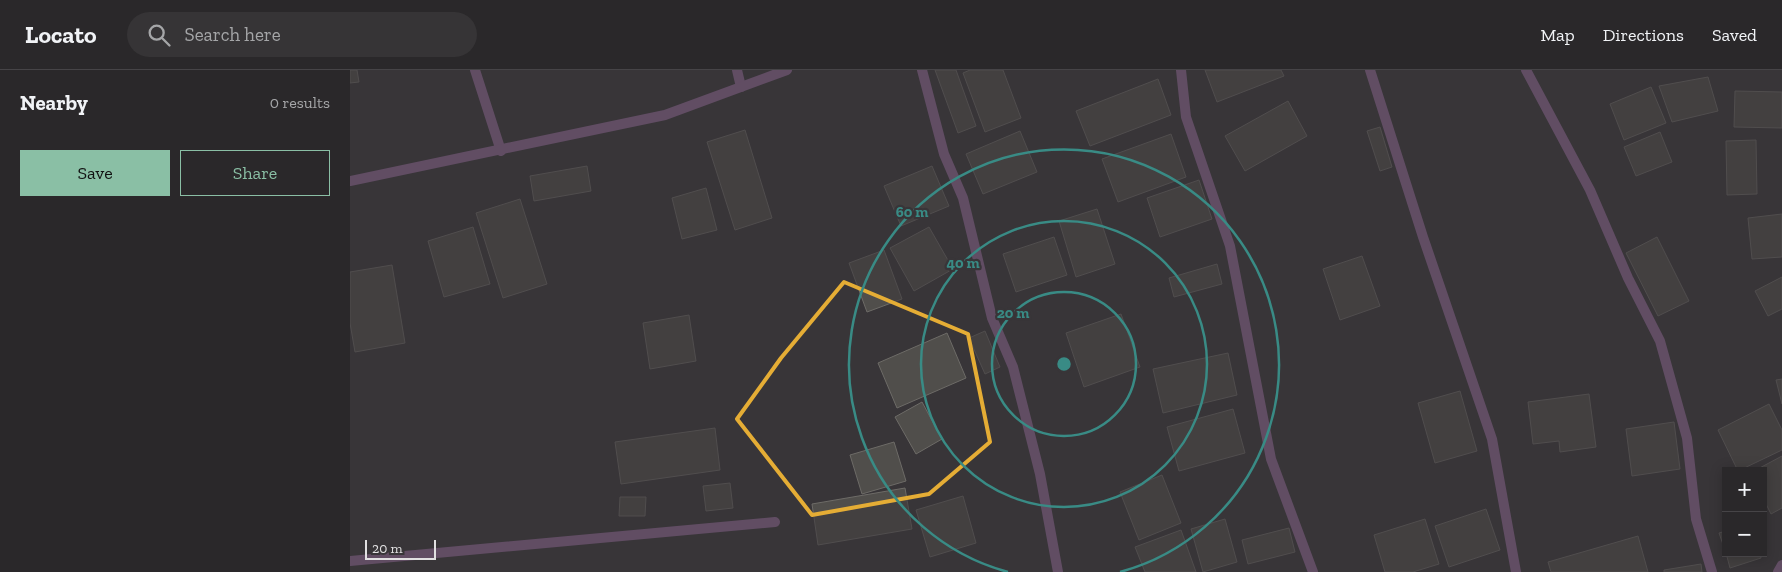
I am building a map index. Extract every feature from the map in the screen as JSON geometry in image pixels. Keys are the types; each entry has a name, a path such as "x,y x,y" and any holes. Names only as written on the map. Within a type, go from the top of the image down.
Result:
{"street":[{"path":"475,70 501,151"},
{"path":"737,70 741,87"},
{"path":"350,181 501,151 665,115 787,70"},
{"path":"922,70 944,154 963,198 992,318 1014,367 1040,474 1058,572"},
{"path":"1181,70 1186,116 1230,246 1271,459 1313,572"},
{"path":"1370,70 1423,237 1492,439 1516,572"},
{"path":"1526,70 1590,190 1628,278 1660,341 1687,438 1696,519 1712,572"},
{"path":"350,561 775,522"},
{"path":"1779,572 1782,565"}],"highlighted area":[{"path":"844,282 968,334 990,442 929,494 812,515 737,419 781,358"}],"building":[{"path":"350,70 357,70 359,82 350,83"},
{"path":"935,70 956,70 976,126 958,133"},
{"path":"970,70 1003,70 1021,118 985,132 963,73"},
{"path":"1205,70 1281,70 1284,76 1217,102"},
{"path":"1708,77 1718,111 1672,122 1659,86"},
{"path":"1158,79 1171,115 1090,146 1076,111"},
{"path":"1651,87 1666,123 1624,140 1610,104"},
{"path":"1735,91 1782,92 1782,128 1734,127"},
{"path":"1288,101 1307,136 1245,171 1225,136"},
{"path":"1380,127 1392,167 1380,171 1367,131"},
{"path":"745,130 772,218 735,230 707,142"},
{"path":"1020,131 1037,172 983,194 966,154"},
{"path":"1660,132 1672,162 1636,176 1624,147"},
{"path":"1171,134 1186,177 1118,202 1102,159"},
{"path":"1756,140 1757,194 1727,195 1726,141"},
{"path":"587,166 591,191 534,201 530,176"},
{"path":"932,166 949,206 901,226 884,186"},
{"path":"1199,180 1212,219 1160,237 1147,198"},
{"path":"706,188 717,230 682,239 672,198"},
{"path":"520,199 547,284 503,298 476,213"},
{"path":"1097,209 1115,264 1076,277 1059,221"},
{"path":"1782,214 1782,257 1752,259 1748,218"},
{"path":"473,227 490,284 444,297 428,241"},
{"path":"929,227 953,269 914,291 890,248"},
{"path":"1054,237 1067,275 1016,292 1003,254"},
{"path":"1657,237 1689,301 1658,316 1626,253"},
{"path":"884,250 902,299 867,312 849,263"},
{"path":"1362,256 1380,306 1340,320 1323,269"},
{"path":"1217,264 1222,284 1174,297 1169,278"},
{"path":"392,265 405,343 355,352 350,323 350,272"},
{"path":"1782,277 1782,309 1768,316 1755,291"},
{"path":"1121,314 1140,367 1084,387 1066,333"},
{"path":"689,315 696,361 650,369 643,323"},
{"path":"985,331 1000,367 985,374 969,338"},
{"path":"947,333 966,378 897,408 878,363"},
{"path":"1228,353 1237,395 1163,413 1153,369"},
{"path":"1782,379 1782,404 1776,380"},
{"path":"1460,391 1477,451 1435,463 1418,403"},
{"path":"1589,394 1596,447 1560,452 1559,441 1533,444 1528,402"},
{"path":"922,402 942,439 916,454 895,417"},
{"path":"1769,404 1782,430 1782,450 1746,467 1736,467 1718,430"},
{"path":"1233,409 1245,453 1179,471 1167,427"},
{"path":"1674,422 1680,469 1632,476 1626,429"},
{"path":"715,428 720,470 621,484 615,442"},
{"path":"894,442 906,481 862,494 850,455"},
{"path":"1782,456 1782,508 1771,514 1767,506 1767,467 1761,467"},
{"path":"1162,475 1181,523 1139,540 1120,492"},
{"path":"730,483 733,508 706,511 703,486"},
{"path":"905,488 912,529 818,545 812,504"},
{"path":"963,496 976,543 930,557 916,510"},
{"path":"620,497 646,497 645,516 619,516"},
{"path":"1486,509 1500,550 1449,567 1435,526"},
{"path":"1225,519 1237,562 1203,572 1191,529"},
{"path":"1425,519 1439,564 1413,572 1385,572 1374,535"},
{"path":"1289,528 1295,552 1248,564 1242,540"},
{"path":"1181,530 1196,572 1145,572 1135,547"},
{"path":"1638,536 1648,572 1551,572 1548,562"},
{"path":"1727,557 1761,557 1761,558 1730,568"},
{"path":"1701,564 1702,572 1664,572 1664,570"}]}
